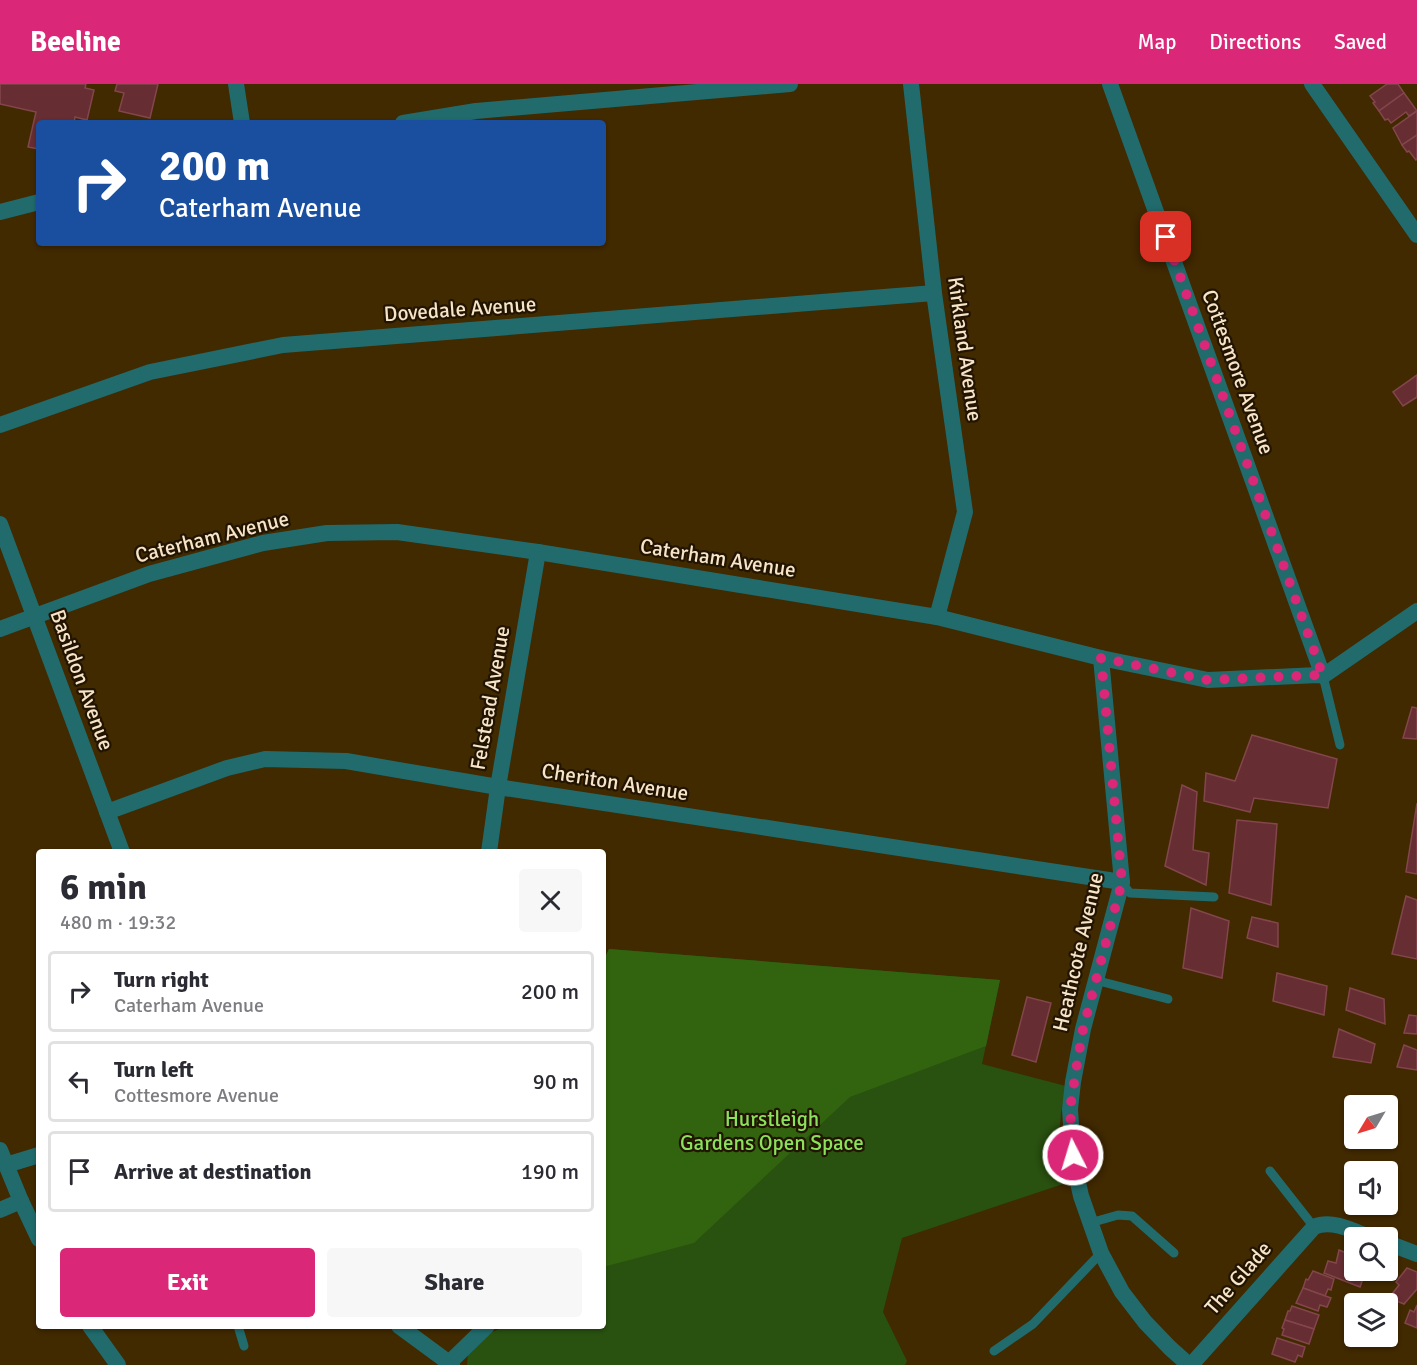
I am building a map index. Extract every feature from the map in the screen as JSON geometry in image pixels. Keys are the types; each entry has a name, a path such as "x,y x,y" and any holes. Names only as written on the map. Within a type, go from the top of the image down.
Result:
{"street":[{"path":"236,84 242,120"},
{"path":"422,120 476,111 790,84"},
{"name":"Kirkland Avenue","path":"911,84 934,293 965,512 937,617"},
{"name":"Cottesmore Avenue","path":"1110,84 1323,676"},
{"path":"1312,84 1417,235"},
{"path":"0,212 36,203"},
{"name":"Dovedale Avenue","path":"0,425 150,372 283,345 934,293"},
{"name":"Basildon Avenue","path":"0,524 121,849"},
{"name":"Caterham Avenue","path":"0,629 149,574 263,543 327,533 397,531 937,617 1101,658 1208,680 1323,676"},
{"name":"Felstead Avenue","path":"489,849 538,552"},
{"path":"1323,676 1417,611"},
{"name":"Heathcote Avenue","path":"1101,658 1122,882 1083,1029 1074,1082 1070,1109 1075,1169 1081,1197 1101,1253 1122,1292 1145,1322 1190,1365"},
{"name":"Cheriton Avenue","path":"107,812 227,768 265,759 346,761 498,787 1122,882"},
{"path":"36,1155 3,1157 36,1233"},
{"path":"0,1210 21,1201"},
{"path":"1318,1225 1344,1228"},
{"name":"The Glade","path":"1190,1365 1318,1225"},
{"path":"1398,1247 1417,1254"},
{"path":"92,1329 116,1365"},
{"path":"403,1329 451,1364 484,1329"}],"lane":[{"path":"1323,676 1340,745"},
{"path":"1122,882 1130,893 1214,897"},
{"path":"1095,980 1168,999"},
{"path":"1270,1171 1318,1225"},
{"path":"1090,1223 1118,1215 1132,1216 1174,1253"},
{"path":"994,1351 1033,1324 1101,1253"},
{"path":"239,1329 244,1346"}],"green space":[{"name":"Hurstleigh Gardens Open Space","path":"609,949 1000,980 982,1064 1066,1086 1059,1139 1066,1183 902,1238 883,1312 907,1361 905,1365 467,1365 468,1353 490,1333 499,1329 606,1329 606,955"},
{"path":"609,949 1000,980 986,1046 850,1097 694,1243 606,1266 606,955"}],"building":[{"path":"0,84 86,84 85,88 94,90 87,120 75,117 74,120 36,120 36,148 28,147 36,112 0,104"},
{"path":"117,84 158,84 150,118 119,111 124,93 115,91"},
{"path":"1387,84 1398,84 1404,93 1379,111 1370,96"},
{"path":"1404,93 1417,111 1409,116 1406,112 1391,123 1388,119 1385,120 1379,111"},
{"path":"1417,111 1417,135 1402,145 1393,128"},
{"path":"1417,135 1417,159 1416,160 1402,145"},
{"path":"1417,375 1417,397 1403,406 1393,392"},
{"path":"1412,707 1417,708 1417,739 1403,738"},
{"path":"1252,735 1337,759 1328,808 1254,798 1250,812 1204,801 1206,773 1235,781"},
{"path":"1182,785 1197,792 1193,850 1209,853 1206,885 1165,866"},
{"path":"1417,803 1417,874 1406,872"},
{"path":"1237,820 1277,824 1271,905 1229,893"},
{"path":"1406,896 1417,900 1417,959 1392,954"},
{"path":"1191,908 1229,921 1222,978 1183,968"},
{"path":"1252,917 1278,923 1278,947 1247,938"},
{"path":"1277,973 1327,986 1324,1015 1273,1001"},
{"path":"1350,988 1384,999 1385,1024 1346,1010"},
{"path":"1027,997 1051,1003 1036,1062 1012,1055"},
{"path":"1409,1015 1417,1016 1417,1034 1404,1033"},
{"path":"1339,1029 1375,1044 1371,1063 1333,1057"},
{"path":"1404,1045 1417,1050 1417,1070 1397,1067"},
{"path":"1339,1250 1344,1252 1344,1281 1324,1273 1328,1261 1336,1263"},
{"path":"1407,1268 1417,1272 1417,1289 1404,1304 1398,1302 1398,1293 1393,1293 1399,1285 1396,1282"},
{"path":"1313,1271 1334,1279 1331,1290 1328,1289 1325,1296 1303,1288 1306,1279 1308,1280"},
{"path":"1345,1281 1362,1281 1360,1287"},
{"path":"1303,1288 1331,1298 1327,1307 1320,1305 1318,1311 1296,1303"},
{"path":"1417,1305 1417,1328 1405,1323 1410,1310 1414,1312"},
{"path":"1292,1306 1319,1315 1314,1329 1285,1320"},
{"path":"1285,1320 1314,1329 1309,1344 1282,1335"},
{"path":"1277,1338 1305,1347 1302,1357 1298,1355 1295,1362 1272,1354"}],"route":[{"path":"1073,1155 1070,1109 1083,1029 1122,882 1101,658 1208,680 1323,676 1166,237"}]}
